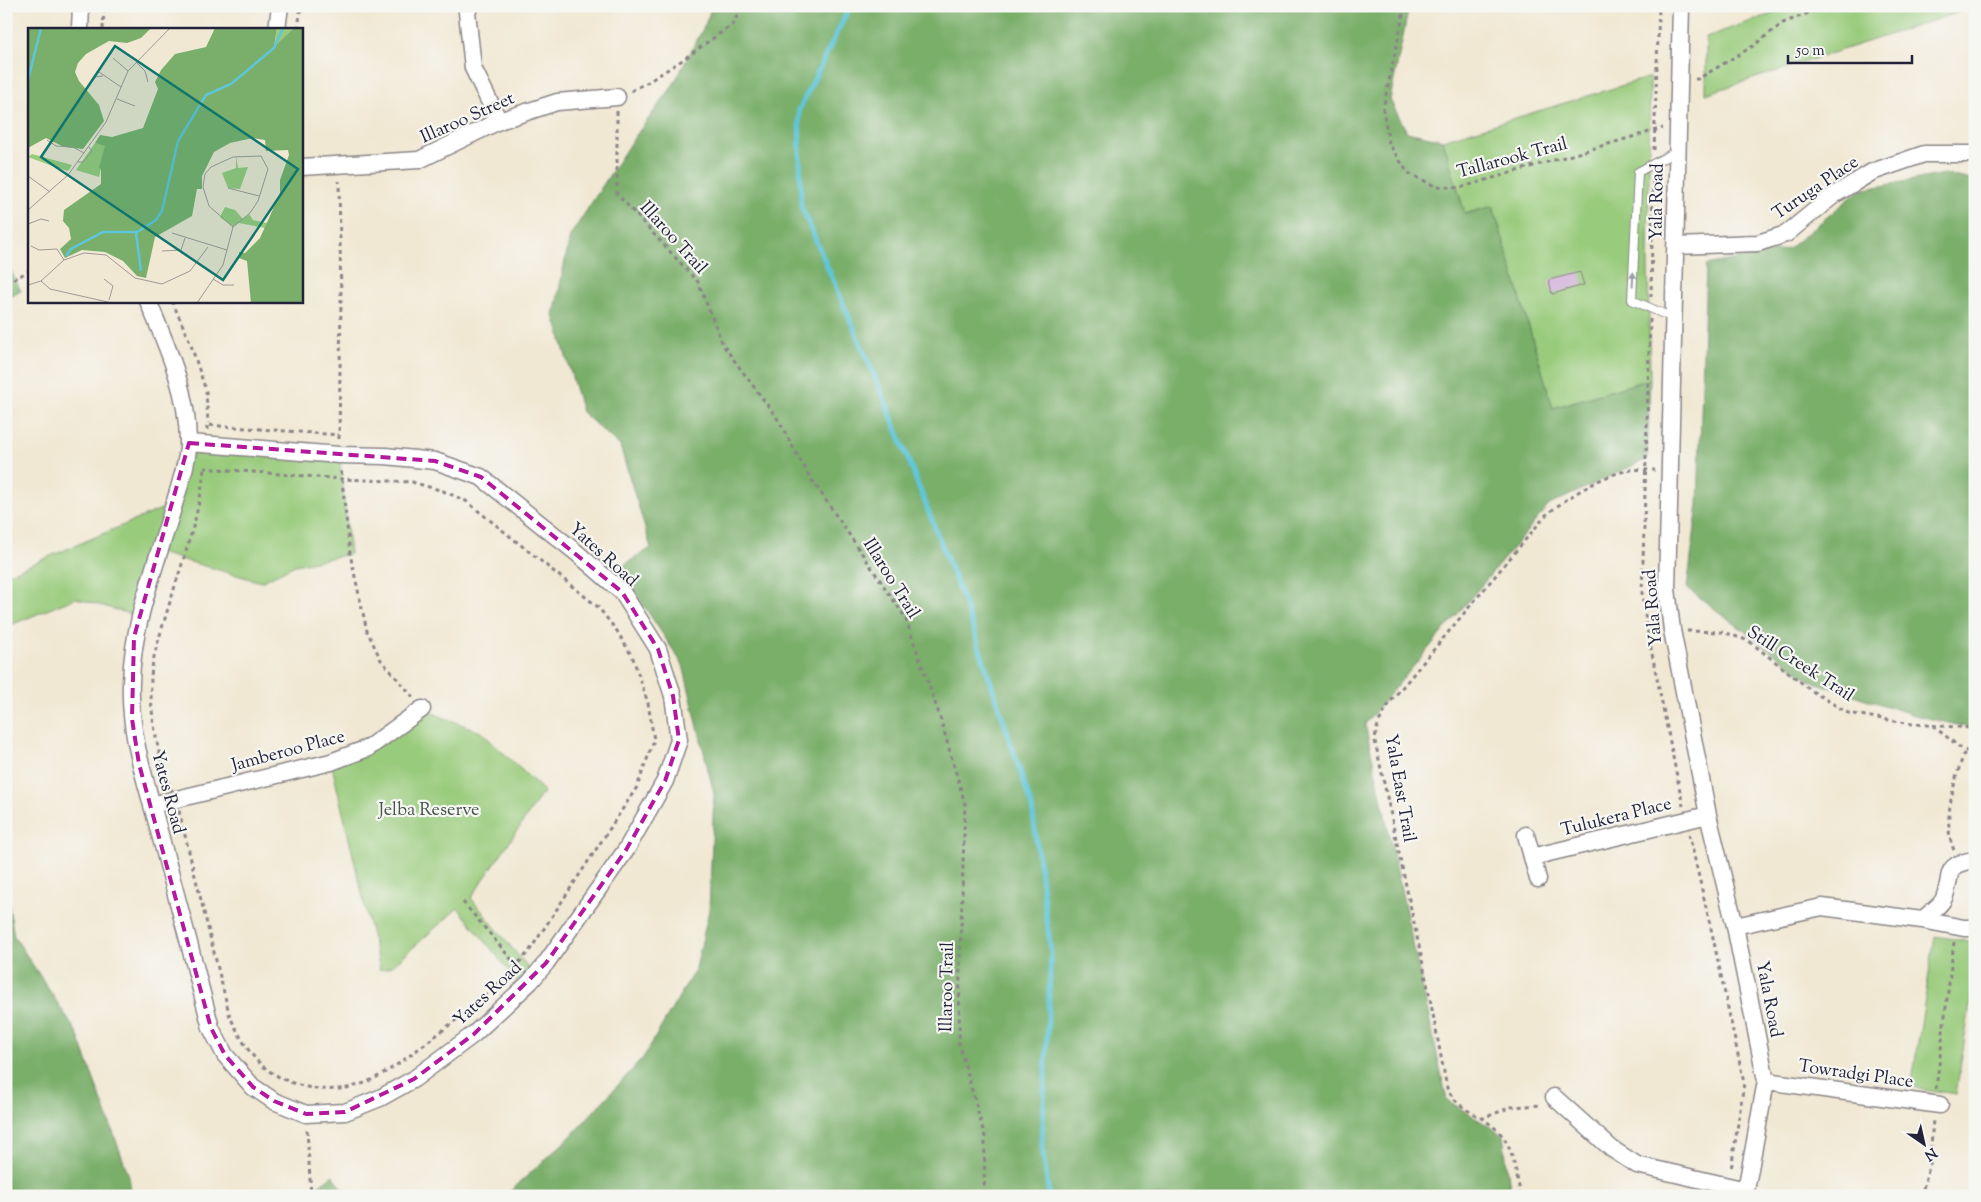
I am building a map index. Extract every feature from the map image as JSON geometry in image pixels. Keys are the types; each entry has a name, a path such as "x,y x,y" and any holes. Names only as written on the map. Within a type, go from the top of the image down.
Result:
{"street":[{"path":"80,28 81,6"},
{"path":"277,28 280,6"},
{"path":"470,6 467,12 473,68 499,121"},
{"name":"Yala Road","path":"1681,6 1667,589 1672,630 1708,814 1735,926 1766,1082 1745,1193"},
{"name":"Illaroo Street","path":"302,167 419,160 499,121 557,102 617,97"},
{"name":"Turuga Place","path":"1676,246 1758,243 1786,234 1834,195 1872,172 1924,154 1975,154"},
{"name":"Yates Road","path":"148,302 169,351 183,394 189,443 180,482 134,637 130,683 132,719 139,764 211,1028 225,1055 253,1087 274,1102 306,1114 345,1112 380,1098 414,1078 474,1034 530,982 546,963 626,850 665,782 679,740 673,696 658,649 622,592 481,477 435,460 385,456 339,456 189,443"},
{"name":"Jamberoo Place","path":"152,806 331,762 368,748 422,709"},
{"name":"Tulukera Place","path":"1532,857 1708,814"},
{"path":"1526,835 1538,879"},
{"path":"1922,920 1944,899 1949,871 1967,861"},
{"path":"1735,926 1822,907 1975,928"},
{"name":"Towradgi Place","path":"1766,1082 1937,1104"},
{"path":"1556,1099 1612,1149 1637,1165 1745,1193"}],"lane":[{"path":"1673,318 1632,300 1638,172 1677,150"}],"path":[{"path":"103,28 104,6"},
{"path":"298,28 301,6"},
{"path":"617,97 648,82 733,24 742,6"},
{"name":"Tallarook Trail","path":"1405,6 1383,109 1389,144 1408,173 1435,186 1459,188 1677,124"},
{"path":"1656,78 1698,79 1753,46 1783,23 1826,6"},
{"name":"Illaroo Trail","path":"617,97 617,194 698,282 724,345 777,418 808,474 904,617 939,714 965,804 959,1044 985,1137 984,1196"},
{"path":"339,166 341,301 339,456 350,554 367,631 382,660 422,709"},
{"path":"6,284 28,272"},
{"path":"172,302 190,342 206,391 208,423"},
{"name":"Yala East Trail","path":"1521,1196 1506,1140 1498,1131 1459,1106 1447,1088 1428,988 1375,741 1376,728 1395,696 1546,515 1557,506 1604,478 1632,470 1669,470"},
{"name":"Still Creek Trail","path":"1672,630 1723,632 1749,641 1812,691 1848,712 1912,724 1971,728 1975,726"},
{"path":"1932,726 1965,750 1975,754"},
{"path":"1965,750 1957,771 1950,804 1949,827 1952,846 1967,861"},
{"path":"463,902 530,982"},
{"path":"1921,1196 1930,1163 1956,926"},
{"path":"1480,1119 1511,1107 1532,1107 1556,1099"},
{"path":"306,1114 310,1196"}],"highlighted area":[{"path":"189,443 435,461 481,477 622,592 658,649 673,696 679,740 665,781 626,850 546,963 474,1034 414,1079 345,1112 306,1114 274,1101 253,1087 225,1055 211,1028 139,764 132,719 134,637"}],"green space":[{"path":"712,6 1409,6 1390,100 1407,132 1443,140 1465,214 1493,206 1553,408 1650,379 1647,459 1549,505 1365,724 1447,1100 1503,1135 1511,1196 505,1196 570,1137 643,1058 696,968 709,910 714,794 683,665 619,568 651,548 620,446 582,412 554,315 570,236 629,145 672,87 705,25"},
{"path":"1794,6 1975,7 1706,94 1706,37"},
{"path":"1650,77 1648,261 1650,379 1553,408 1493,206 1465,214 1443,140"},
{"path":"1945,174 1975,181 1975,729 1914,715 1811,681 1687,588 1698,505 1706,265 1788,249 1860,190"},
{"path":"6,261 21,291 6,298"},
{"path":"189,443 339,455 350,554 295,565 261,582 159,553 140,617 76,598 6,627 6,575 173,504"},
{"name":"Jelba Reserve","path":"422,709 481,732 544,791 471,898 535,976 523,988 458,908 392,966 380,970 331,762"},
{"path":"6,891 14,936 77,1033 129,1176 132,1196 6,1196"},
{"path":"1935,936 1975,942 1975,973 1956,1094 1911,1087"},
{"path":"333,1175 348,1196 304,1196"}],"building":[{"path":"1580,272 1584,285 1552,294 1549,280"}],"waterway":[{"path":"850,6 799,110 801,206 884,398 966,607 1032,807 1051,953 1042,1145 1049,1196"}]}
